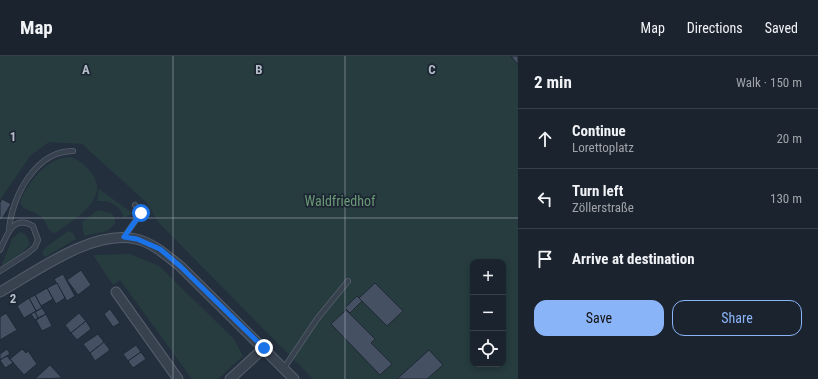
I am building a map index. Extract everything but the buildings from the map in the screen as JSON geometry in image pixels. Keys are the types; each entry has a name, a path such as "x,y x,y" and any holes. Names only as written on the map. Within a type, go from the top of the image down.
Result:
{"street":[{"path":"0,292 83,245 104,238 124,237 137,239 160,249 180,266 294,379"},
{"path":"116,292 178,379"},
{"path":"230,379 264,348"}],"lane":[{"path":"0,250 8,231 10,216 17,198 38,166 51,155 65,151 73,151"},
{"path":"124,237 141,213 135,205"},
{"path":"0,271 28,253 35,247 38,240 33,226 27,222 20,222 8,231"},
{"path":"284,368 316,319 348,281"}],"green space":[{"name":"Waldfriedhof","path":"0,56 518,56 518,379 313,379 158,222 147,203 82,144 49,142 30,156 0,200"},
{"path":"70,157 81,162 90,171 96,181 97,190 89,206 81,214 57,232 53,233 49,230 42,218 25,209 20,202 23,194 39,172 46,166 61,158"},
{"path":"99,189 132,213 124,219 123,214 114,204 106,201 97,201"},
{"path":"98,210 111,213 115,219 115,224 107,231 84,236 82,222"},
{"path":"68,231 73,233 76,239 45,257 42,253 45,248"},
{"path":"20,232 26,235 30,244 22,253 1,267 12,239"},
{"path":"130,254 159,266 234,339 243,356 218,379 192,379 120,280 113,285 93,255"}],"route":[{"path":"141,213 124,237 137,239 160,249 180,266 264,348"}]}
